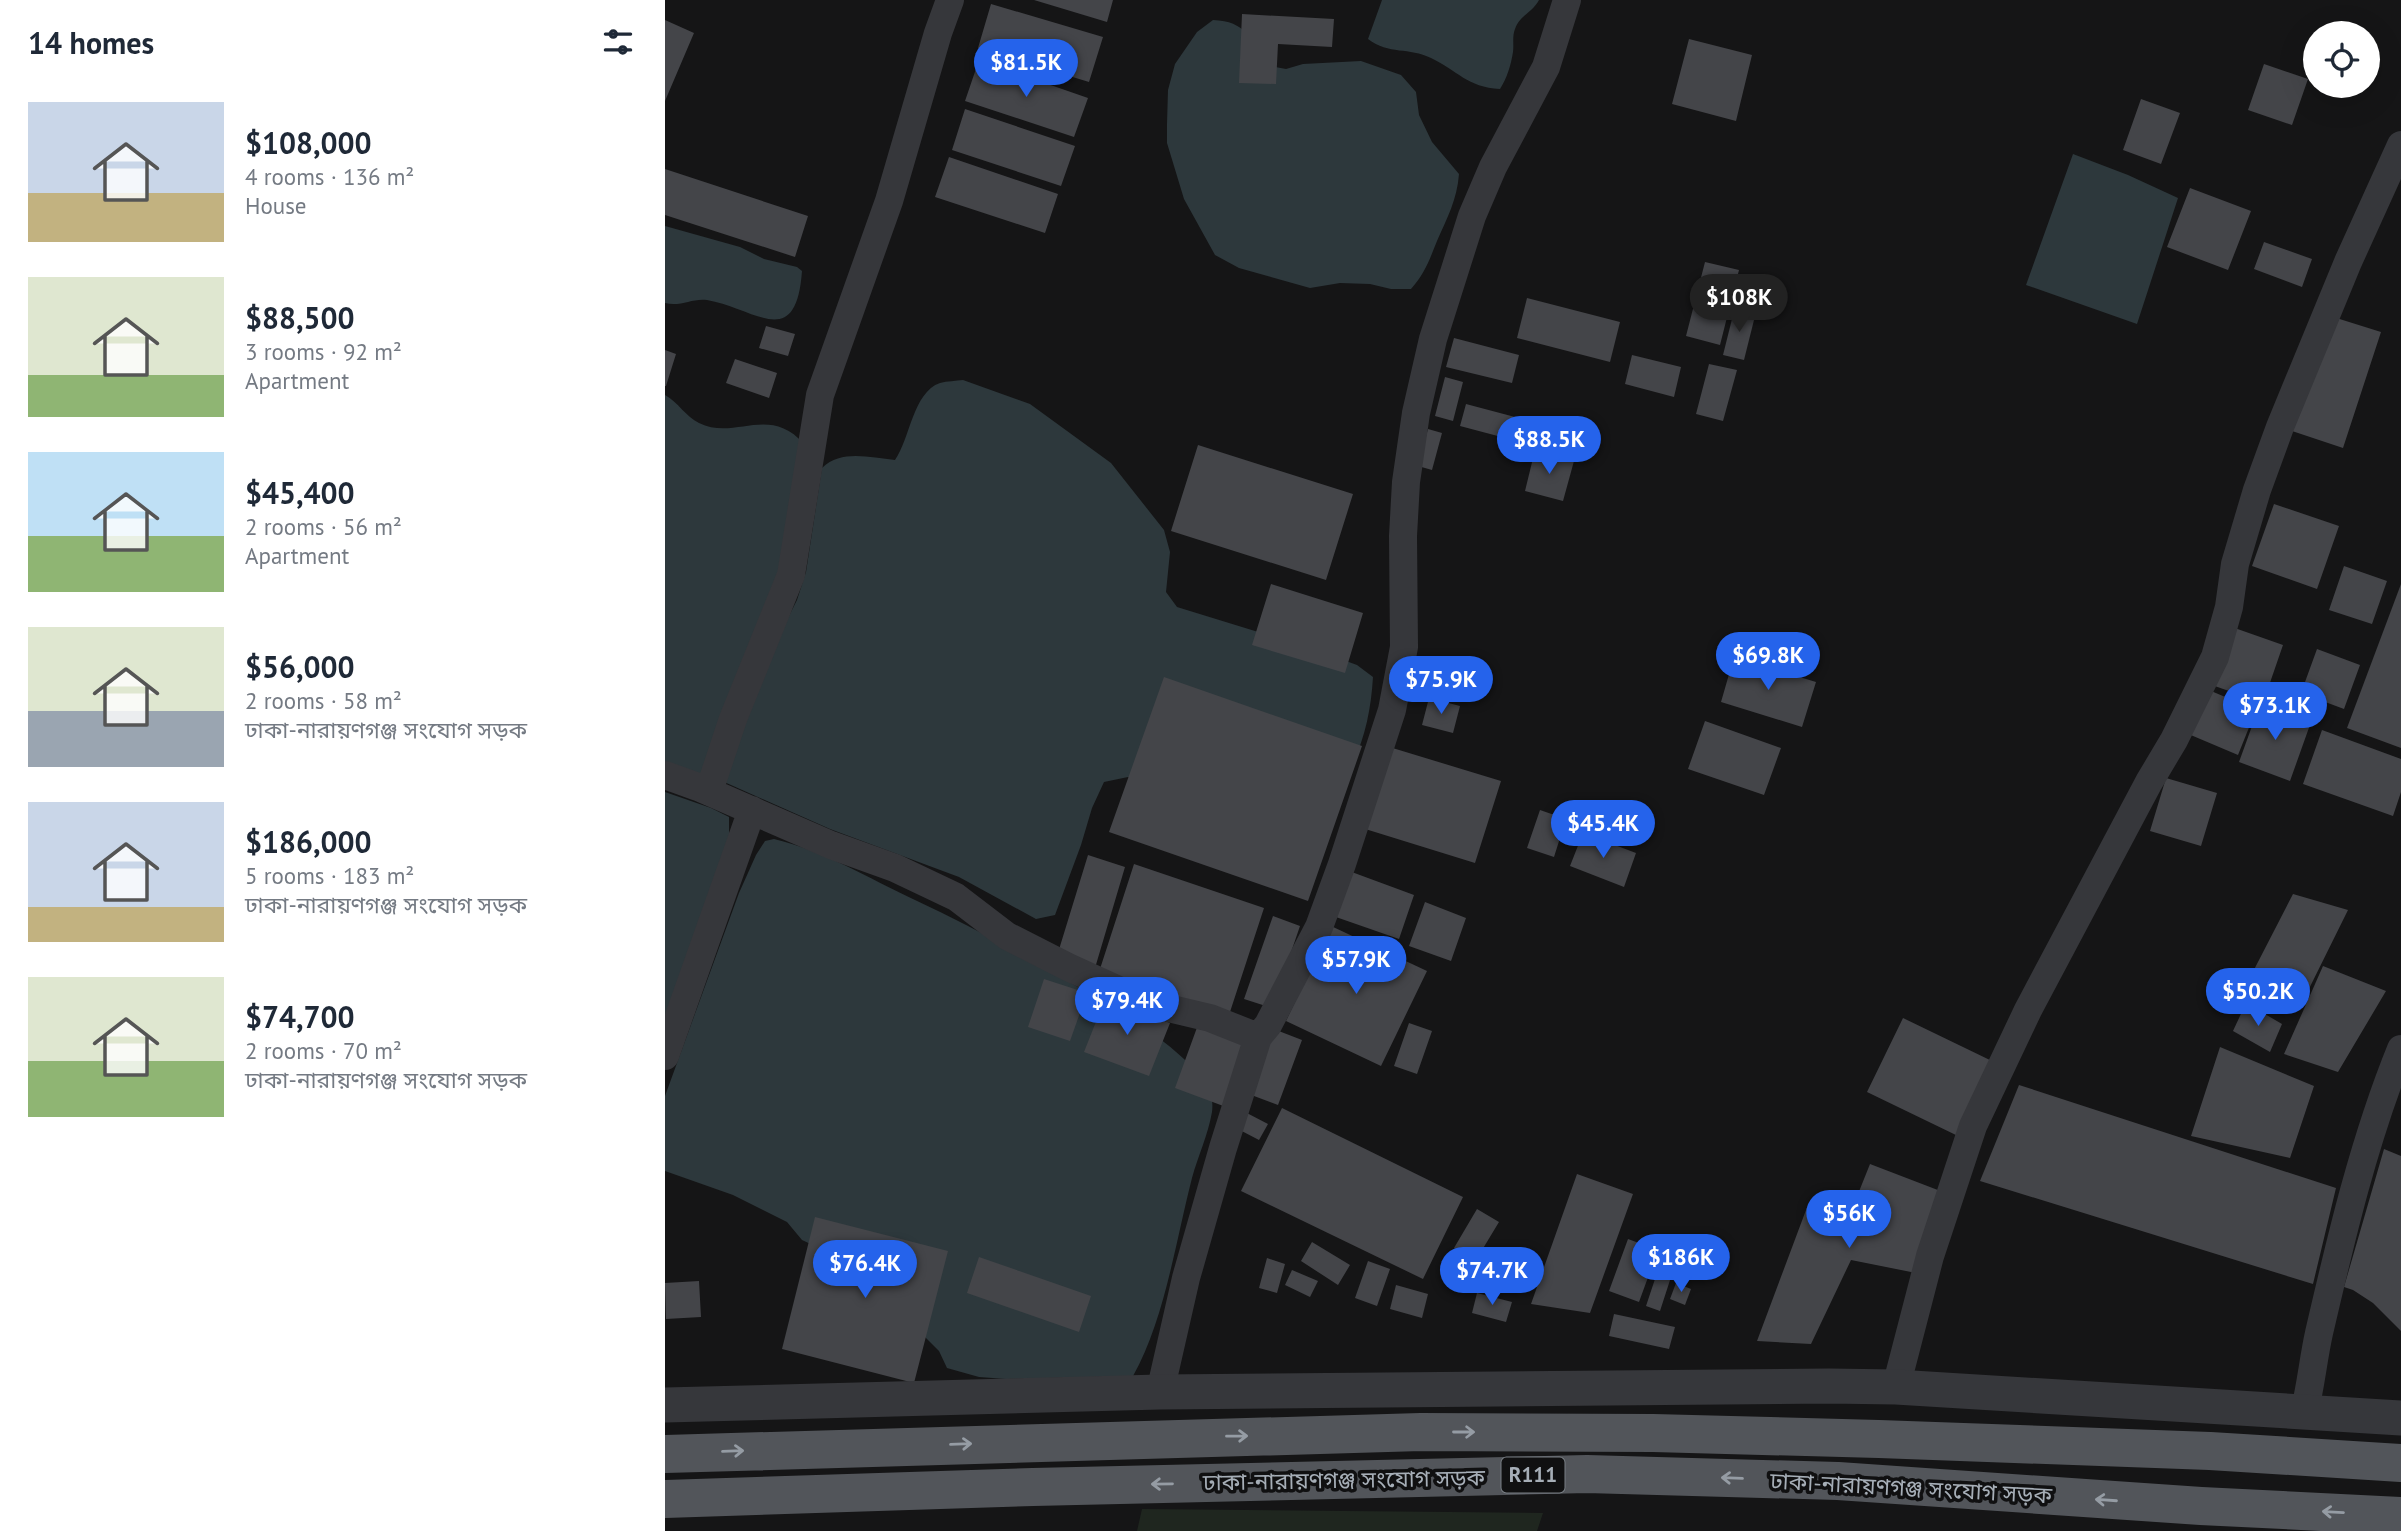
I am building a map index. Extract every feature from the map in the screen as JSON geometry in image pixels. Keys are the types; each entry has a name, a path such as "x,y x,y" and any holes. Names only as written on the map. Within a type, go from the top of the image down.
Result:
{"main road":[{"name":"ঢাকা-নারায়ণগঞ্জ সংযোগ সড়ক","path":"665,1454 1421,1432 1653,1433 2210,1451 2401,1463"},
{"name":"ঢাকা-নারায়ণগঞ্জ সংযোগ সড়ক","path":"665,1499 1058,1486 1587,1474 1837,1481 2201,1506 2401,1516"}],"street":[{"path":"709,791 733,719 791,575 820,395 888,201 950,0"},
{"path":"1160,1392 1186,1278 1258,1037 1268,1025 1319,927 1392,709 1404,647 1403,536 1406,482 1416,413 1433,339 1472,216 1493,167 1546,67 1567,0"},
{"path":"1896,1387 1930,1256 1973,1126 2028,1010 2174,740 2215,657 2229,607 2235,564 2270,452 2348,262 2401,145"},
{"path":"665,775 709,791 831,845 895,868 956,897 1007,936 1147,1003 1210,1018 1258,1037"},
{"path":"665,1056 752,810"},
{"path":"2304,1413 2318,1336 2347,1215 2380,1101 2401,1049"},
{"path":"665,1405 1160,1392 1829,1385 2401,1418"}],"shaded area":[{"path":"1382,0 1539,0 1515,29 1511,62 1500,89 1471,82 1423,55 1384,47 1368,39"},
{"path":"1213,20 1233,24 1246,33 1265,65 1286,69 1303,64 1361,61 1401,75 1416,92 1419,115 1432,142 1459,174 1448,217 1420,278 1411,289 1340,283 1310,288 1239,268 1215,255 1184,199 1167,143 1168,90 1175,64 1197,32"},
{"path":"2073,154 2178,198 2137,324 2026,285"},
{"path":"665,226 740,247 764,259 797,267 802,271 798,296 791,311 782,318 770,319 707,300 665,303"},
{"path":"963,380 1030,404 1111,463 1164,530 1170,552 1166,592 1177,607 1313,649 1357,665 1373,677 1367,724 1351,768 1169,791 1128,777 1104,782 1092,808 1055,915 1036,919 959,877 830,829 722,781 806,572 822,468 838,458 847,457 895,460 924,396 940,383"},
{"path":"665,395 699,423 726,428 778,426 791,432 804,444 792,536 701,777 665,765"},
{"path":"665,792 729,817 729,835 665,1026"},
{"path":"774,839 846,866 1021,954 1148,1030 1198,1071 1207,1082 1212,1099 1210,1121 1192,1178 1161,1306 1144,1355 1133,1376 1006,1379 979,1377 947,1368 939,1351 922,1334 817,1247 802,1240 787,1222 733,1195 665,1171 665,1096 739,893 765,841"},
{"path":"1142,1509 1543,1513 1537,1531 1137,1531"}],"building":[{"path":"1034,0 1113,0 1107,22"},
{"path":"991,4 1103,37 1089,82 978,48"},
{"path":"1242,14 1334,19 1332,47 1278,44 1276,84 1239,83"},
{"path":"665,20 694,33 665,101"},
{"path":"1689,39 1752,55 1736,121 1672,104"},
{"path":"979,60 1088,98 1074,137 965,101"},
{"path":"2264,64 2303,77 2303,93 2292,125 2248,110"},
{"path":"2141,99 2180,113 2161,164 2123,150"},
{"path":"965,109 1075,146 1061,186 952,150"},
{"path":"949,157 1058,194 1045,233 935,197"},
{"path":"665,169 808,216 795,257 665,215"},
{"path":"2190,188 2251,211 2228,270 2167,247"},
{"path":"2264,242 2312,259 2302,287 2254,269"},
{"path":"1705,262 1739,270 1720,345 1686,336"},
{"path":"1527,298 1620,322 1610,362 1517,338"},
{"path":"1735,307 1756,312 1744,360 1723,355"},
{"path":"2330,316 2381,332 2343,448 2292,431"},
{"path":"766,326 795,334 788,356 759,348"},
{"path":"1454,338 1519,355 1512,383 1446,367"},
{"path":"665,350 676,354 666,386 665,386"},
{"path":"1632,355 1681,367 1674,397 1625,384"},
{"path":"735,359 777,373 769,398 726,383"},
{"path":"1709,364 1737,370 1723,421 1696,414"},
{"path":"1445,377 1463,382 1453,421 1435,416"},
{"path":"1466,404 1515,417 1509,439 1460,426"},
{"path":"1428,429 1442,433 1432,470 1418,466"},
{"path":"1198,445 1353,494 1326,580 1171,531"},
{"path":"1535,450 1574,461 1563,501 1525,491"},
{"path":"2274,504 2339,526 2317,589 2252,566"},
{"path":"2344,566 2387,581 2372,624 2329,610"},
{"path":"1271,584 1363,613 1345,673 1252,645"},
{"path":"2401,584 2401,748 2347,728"},
{"path":"2229,626 2283,645 2263,703 2209,684"},
{"path":"2317,649 2360,665 2344,709 2301,693"},
{"path":"1734,657 1816,682 1802,727 1721,702"},
{"path":"1164,677 1362,746 1308,901 1109,832"},
{"path":"2204,688 2256,710 2238,755 2186,733"},
{"path":"1429,698 1460,706 1453,733 1422,725"},
{"path":"2260,704 2311,722 2290,781 2239,762"},
{"path":"1705,721 1781,748 1764,795 1688,769"},
{"path":"2322,730 2401,759 2401,792 2393,816 2303,784"},
{"path":"1386,746 1501,781 1475,863 1362,828"},
{"path":"2166,778 2217,793 2201,846 2150,831"},
{"path":"1540,810 1566,819 1554,857 1527,848"},
{"path":"1583,833 1636,853 1624,887 1570,866"},
{"path":"1088,855 1125,867 1095,968 1057,956"},
{"path":"1134,864 1264,908 1229,1015 1099,972"},
{"path":"1349,871 1414,895 1399,939 1333,916"},
{"path":"2293,894 2348,910 2298,1011 2242,993"},
{"path":"1425,902 1466,918 1451,961 1409,946"},
{"path":"1273,916 1300,926 1272,1008 1244,999"},
{"path":"1331,926 1427,971 1381,1066 1286,1021"},
{"path":"2323,966 2386,991 2338,1072 2284,1054"},
{"path":"1044,979 1087,993 1070,1041 1028,1027"},
{"path":"1105,999 1170,1023 1149,1076 1084,1052"},
{"path":"2246,1003 2282,1024 2270,1052 2233,1031"},
{"path":"1903,1018 1994,1062 1958,1136 1867,1092"},
{"path":"1199,1022 1250,1041 1226,1107 1175,1088"},
{"path":"1409,1023 1432,1031 1417,1074 1394,1066"},
{"path":"1271,1028 1302,1040 1278,1105 1246,1093"},
{"path":"2220,1047 2314,1086 2290,1158 2191,1136"},
{"path":"2019,1085 2336,1188 2313,1284 1980,1181"},
{"path":"1282,1108 1463,1197 1423,1279 1241,1191"},
{"path":"1243,1111 1268,1124 1259,1140 1234,1127"},
{"path":"2384,1149 2401,1156 2401,1331 2373,1303 2344,1287"},
{"path":"1870,1164 1943,1192 1916,1273 1851,1260 1811,1344 1757,1341 1809,1202 1850,1214"},
{"path":"1577,1174 1633,1194 1590,1313 1531,1304"},
{"path":"1477,1209 1499,1222 1476,1260 1454,1248"},
{"path":"815,1217 948,1251 914,1383 782,1349"},
{"path":"1628,1239 1658,1250 1639,1302 1609,1291"},
{"path":"1312,1242 1350,1265 1338,1285 1301,1261"},
{"path":"979,1257 1091,1296 1079,1332 967,1293"},
{"path":"1267,1258 1285,1264 1277,1293 1259,1288"},
{"path":"1368,1261 1390,1269 1377,1306 1355,1298"},
{"path":"1292,1270 1318,1281 1310,1297 1285,1285"},
{"path":"1657,1273 1671,1277 1660,1311 1646,1306"},
{"path":"699,1281 701,1317 666,1319 665,1283"},
{"path":"1676,1283 1691,1289 1685,1305 1670,1299"},
{"path":"1396,1285 1428,1294 1422,1318 1390,1309"},
{"path":"1477,1293 1512,1302 1506,1322 1472,1313"},
{"path":"1614,1314 1675,1327 1669,1349 1609,1336"}]}
